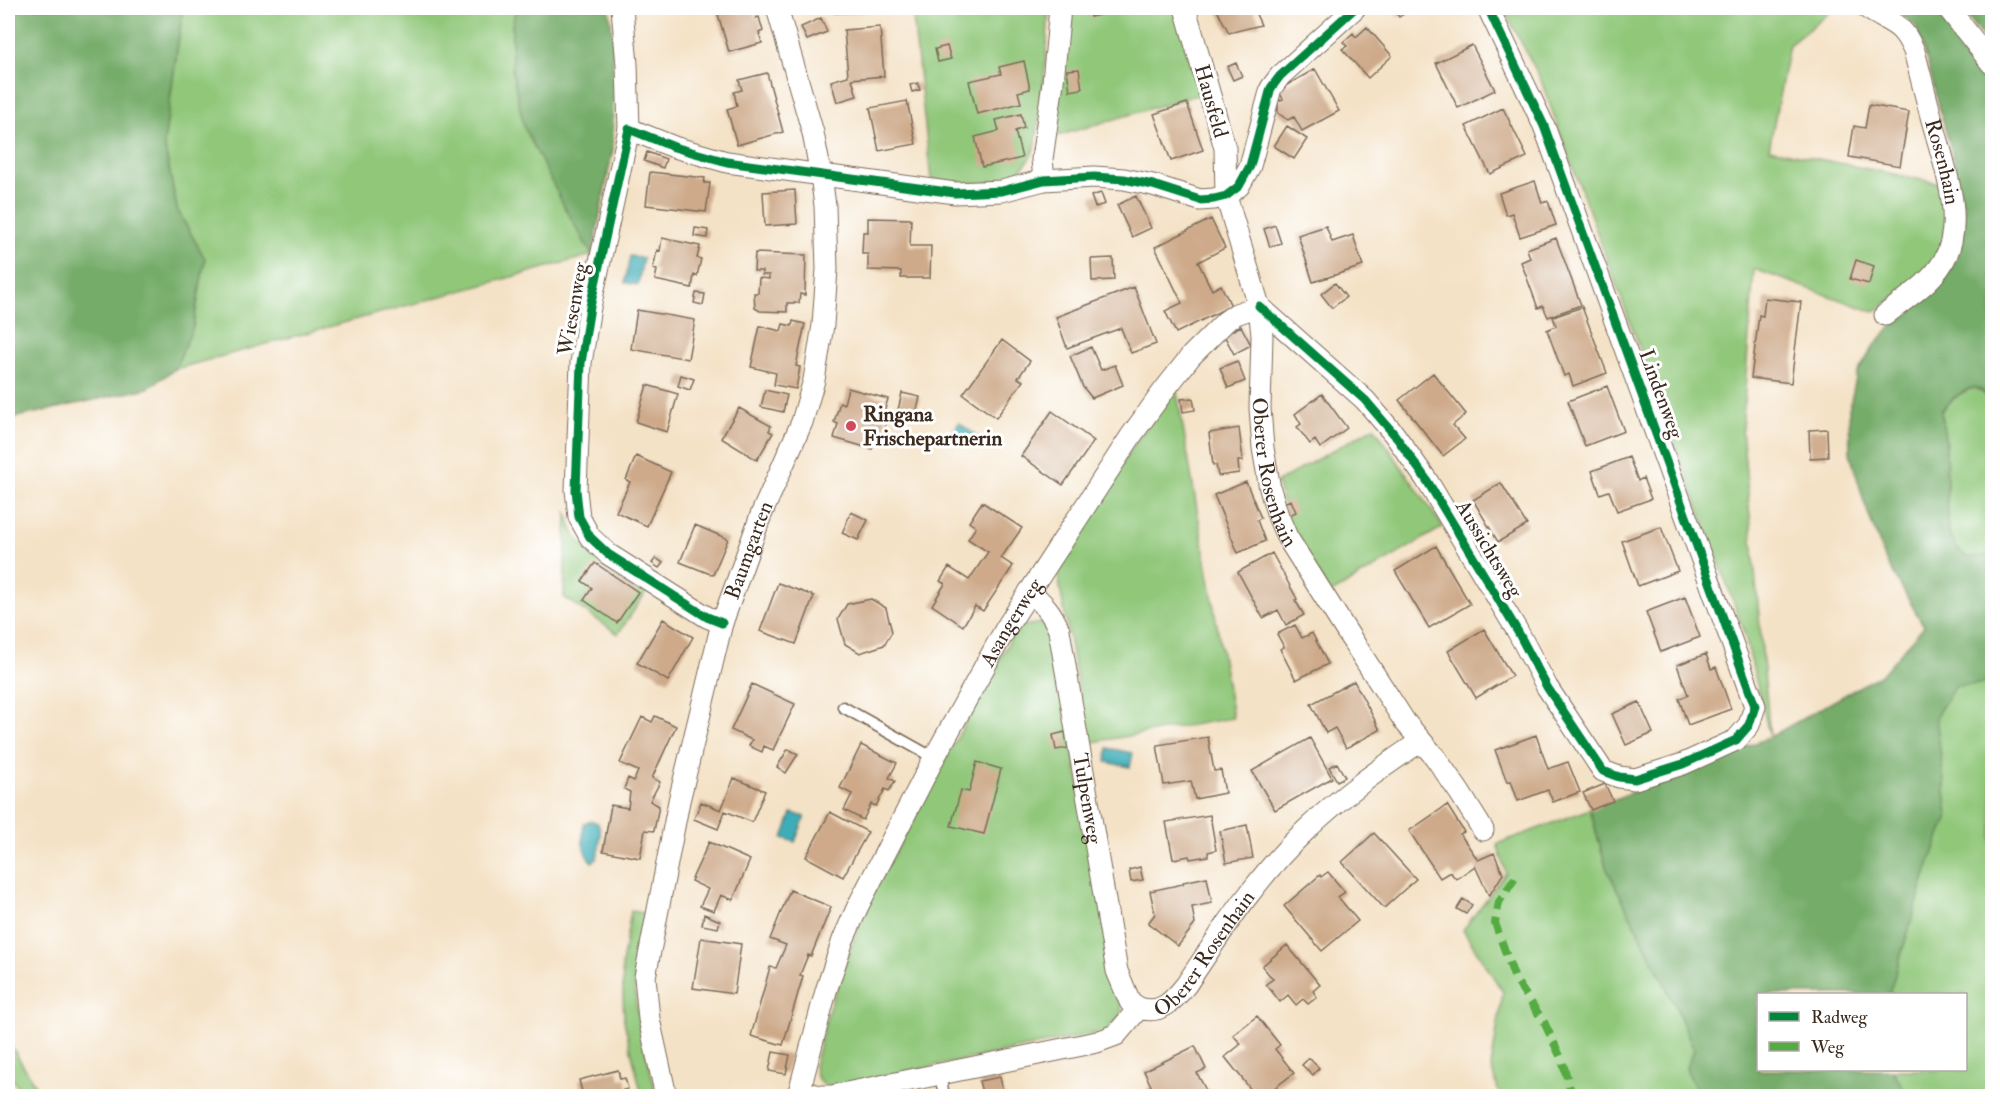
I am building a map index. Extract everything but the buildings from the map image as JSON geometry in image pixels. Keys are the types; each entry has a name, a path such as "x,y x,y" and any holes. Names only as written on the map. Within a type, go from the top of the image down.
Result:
{"street":[{"name":"Wiesenweg","path":"622,8 629,129 590,307 581,363 576,490 579,516 590,537 608,554 707,617 722,623"},
{"name":"Baumgarten","path":"666,1096 649,1019 645,977 680,794 722,623 761,515 802,422 814,380 823,326 827,269 825,206 821,175 813,132 777,8"},
{"path":"1044,180 1042,159 1060,8"},
{"name":"Hausfeld","path":"1185,8 1225,148 1226,196"},
{"path":"629,129 674,147 727,162 955,193 1002,191 1044,180 1094,177 1124,179 1153,185 1200,200 1214,200 1226,196 1239,186 1250,166 1271,88 1280,76 1355,8"},
{"name":"Lindenweg","path":"1488,8 1544,126 1755,706 1749,725 1736,740 1683,764"},
{"name":"Rosenhain","path":"1867,8 1899,26 1908,36 1914,51 1947,177 1953,228 1946,255 1931,278 1885,315"},
{"path":"1947,8 1992,64"},
{"path":"1226,196 1259,306"},
{"name":"Aussichtsweg","path":"1259,306 1365,400 1394,434 1426,479 1518,632 1547,687 1603,771 1619,777 1635,779 1683,764"},
{"name":"Asangerweg","path":"799,1094 823,1002 843,940 858,906 934,758 1006,628 1131,436 1191,356 1226,321 1236,314 1259,306"},
{"name":"Oberer Rosenhain","path":"1259,306 1262,336 1260,408 1263,448 1270,489 1278,516 1287,537 1340,621 1406,722 1460,793 1483,830"},
{"name":"Tulpenweg","path":"1029,592 1041,600 1051,612 1059,630 1117,970 1130,1002 1139,1008"},
{"name":"Oberer Rosenhain","path":"799,1094 832,1096 1097,1042 1116,1035 1139,1008 1150,1012 1175,999 1249,894 1304,831 1357,786 1421,741"}],"lane":[{"path":"843,707 934,758"},
{"path":"940,1074 944,1096"}],"green space":[{"path":"8,8 183,8 164,143 177,209 205,259 193,327 175,369 148,388 8,419"},
{"path":"183,8 516,8 512,26 564,206 592,255 175,369 193,327 205,259 177,209 164,143"},
{"path":"516,8 609,8 613,39 613,149 592,255 524,127 512,72 512,26"},
{"path":"912,8 1049,8 1044,77 1035,144 1028,161 1012,176 978,183 931,180"},
{"path":"1068,8 1175,8 1200,94 1054,137"},
{"path":"1503,8 1835,8 1789,45 1769,149 1942,184 1947,216 1941,253 1908,288 1874,312 1754,269 1742,429 1770,737 1743,628 1540,78"},
{"path":"1890,8 1941,8 1992,72 1992,418 1985,394 1980,389 1974,388 1962,392 1941,411 1946,445 1948,531 1957,548 1967,557 1985,556 1992,550 1992,683 1955,686 1936,716 1948,816 1929,864 1889,993 1757,993 1757,1071 1894,1071 1907,1096 1699,1096 1686,1068 1694,1050 1677,1009 1606,867 1590,809 1770,737 1882,674 1924,626 1886,561 1865,505 1850,453 1849,409 1857,374 1873,347 1949,273 1963,243 1964,209 1951,150 1916,26"},
{"path":"1961,8 1992,8 1992,50"},
{"path":"1176,387 1233,718 1088,743 1057,571 1137,440"},
{"path":"1975,388 1986,397 1992,418 1992,550 1985,556 1967,558 1957,548 1948,531 1946,445 1941,411 1956,397"},
{"path":"1374,427 1443,527 1330,594 1288,523 1277,482"},
{"path":"567,511 575,534 586,549 602,563 647,591 618,634 564,597"},
{"path":"1041,623 1051,633 1122,1012 1106,1031 830,1087 822,1084 816,1076 814,1066 829,1009 865,908 1017,627"},
{"path":"1992,683 1992,1096 1907,1096 1894,1071 1967,1071 1967,993 1889,993 1929,864 1948,816 1936,716 1955,685"},
{"path":"1590,809 1606,867 1677,1009 1694,1050 1686,1068 1699,1096 1500,1096 1491,1067 1503,992 1463,930 1506,873 1497,844"},
{"path":"631,911 644,913 637,945 636,998 641,1031 657,1096 642,1096 624,1021 622,964"},
{"path":"8,1041 42,1096 23,1096 8,1072"}],"water":[{"path":"630,256 643,258 638,285 625,283"},
{"path":"959,423 980,438 973,448 952,433"},
{"path":"1108,748 1133,753 1130,767 1106,762"},
{"path":"792,813 805,817 795,842 783,838"},
{"path":"592,821 598,823 600,845 597,859 592,862 584,849 583,839 584,823"}],"marked path":[{"path":"1515,878 1499,902 1495,923 1515,979 1544,1022 1562,1060 1572,1096"},
{"path":"1991,1096 1992,1072"}],"cycle path":[{"path":"722,623 707,617 608,554 590,537 579,517 576,490 581,363 590,307 629,129 674,147 727,162 955,193 1002,191 1044,180 1094,177 1124,179 1153,185 1200,200 1214,199 1226,196 1239,186 1250,166 1271,88 1280,76 1355,8"},
{"path":"1259,306 1365,400 1394,434 1426,479 1518,632 1547,687 1603,771 1619,777 1635,779 1683,764 1736,740 1749,725 1755,706 1544,126 1488,8"}],"place":[{"name":"Ringana Frischepartnerin","path":"851,426"}]}
